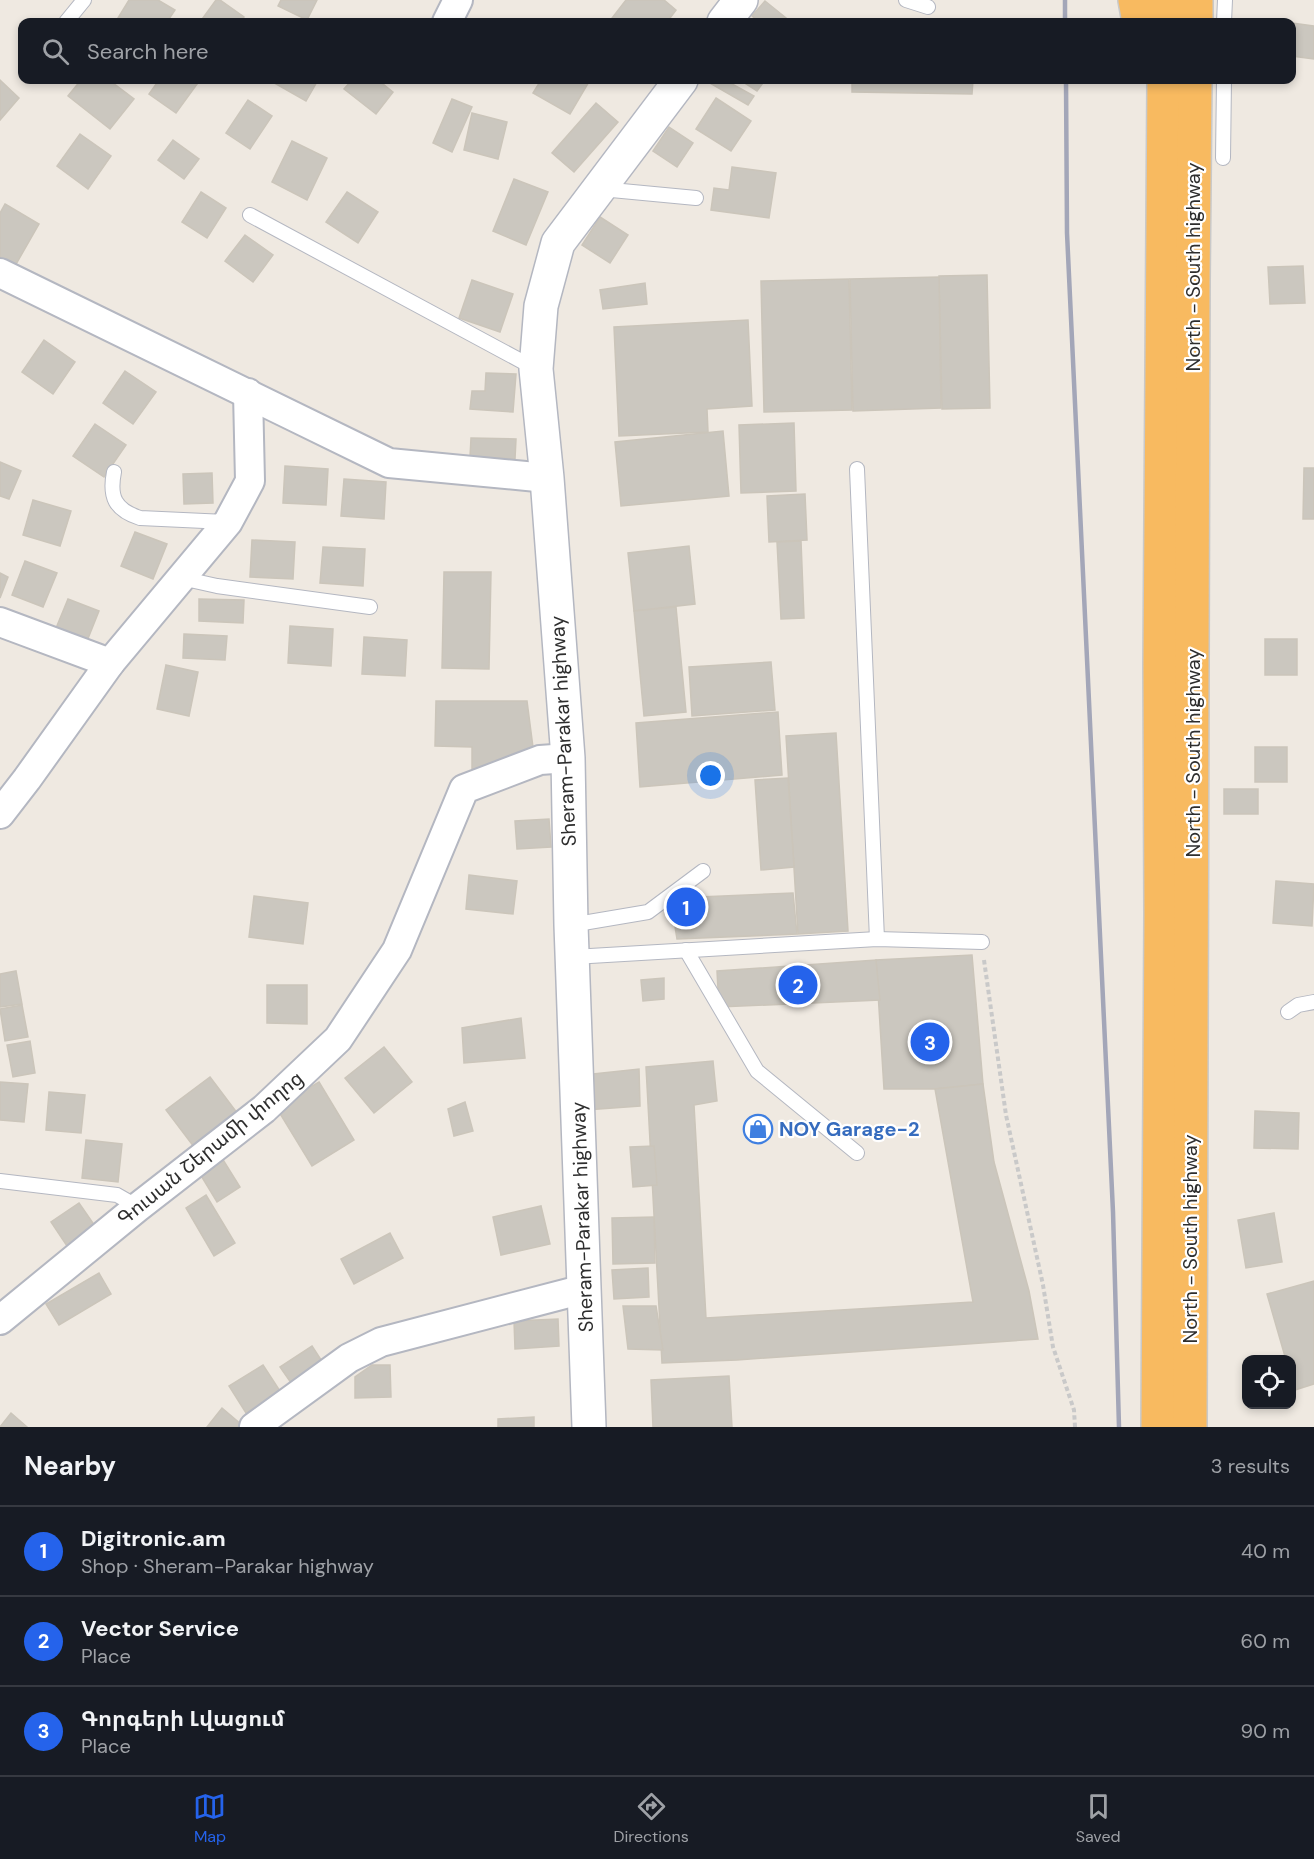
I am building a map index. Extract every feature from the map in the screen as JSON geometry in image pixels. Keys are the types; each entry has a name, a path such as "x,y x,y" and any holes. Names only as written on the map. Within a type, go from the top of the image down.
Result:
{"highway":[{"path":"1135,0 1138,18"},
{"path":"1164,0 1164,18"},
{"path":"1196,0 1196,18"},
{"name":"North - South highway","path":"1158,1427 1164,84"},
{"name":"North - South highway","path":"1190,1427 1195,84"}],"street":[{"path":"449,18 458,0"},
{"path":"727,18 741,0"},
{"name":"Sheram-Parakar highway","path":"589,1427 568,758 547,478 536,369 541,306 558,243 678,84"},
{"path":"0,273 389,463 547,478"},
{"path":"0,814 110,663 228,522 250,481 248,393"},
{"path":"0,622 110,663"},
{"name":"Գուսան Շերամի փողոց","path":"0,1320 138,1207 264,1109 338,1039 397,950 464,789 540,760 568,758"},
{"path":"254,1427 349,1358 381,1342 584,1289"}],"lane":[{"path":"69,18 84,0"},
{"path":"906,0 928,7"},
{"path":"1224,18 1225,0"},
{"path":"1223,158 1224,84"},
{"path":"599,189 696,198"},
{"path":"250,215 536,369"},
{"path":"857,469 877,939"},
{"path":"114,472 111,489 120,509 128,514 140,518 228,522"},
{"path":"181,578 217,586 370,607"},
{"path":"572,941 648,912 704,871"},
{"path":"572,941 686,950 877,939 982,942"},
{"path":"686,950 757,1071 857,1153"},
{"path":"1288,1012 1298,1005 1314,1002"},
{"path":"0,1181 117,1195 138,1207"}],"path":[{"path":"982,942 1006,1115 1043,1285 1053,1347 1074,1410 1075,1427"}],"building":[{"path":"129,0 158,0 175,10 170,18 118,18"},
{"path":"216,0 220,0 244,17 243,18 203,18"},
{"path":"281,0 317,0 308,18 303,18 278,6"},
{"path":"626,0 664,0 676,10 670,18 612,18"},
{"path":"765,1 786,18 754,18 752,16"},
{"path":"1296,24 1314,26 1314,59 1296,57"},
{"path":"0,80 19,98 0,120"},
{"path":"78,84 114,84 134,99 110,129 68,96"},
{"path":"156,84 197,84 176,113 149,94"},
{"path":"276,84 316,84 306,101"},
{"path":"348,84 383,84 393,92 376,114 344,89"},
{"path":"539,84 588,84 570,114 533,93"},
{"path":"711,84 732,84 754,96 748,105"},
{"path":"746,84 762,84 757,91"},
{"path":"852,84 973,84 972,94 852,92"},
{"path":"716,98 751,121 731,151 696,129"},
{"path":"452,99 472,107 452,152 433,143"},
{"path":"248,100 272,116 250,149 226,133"},
{"path":"596,103 618,122 574,172 552,153"},
{"path":"472,113 507,122 498,159 464,150"},
{"path":"669,127 693,143 677,167 653,151"},
{"path":"80,134 111,156 88,189 57,166"},
{"path":"173,140 199,159 184,179 158,160"},
{"path":"292,141 327,158 307,200 272,182"},
{"path":"732,167 776,173 769,218 711,210 714,188 729,190"},
{"path":"514,179 548,192 526,245 493,231"},
{"path":"201,192 226,208 207,238 182,222"},
{"path":"347,192 378,212 358,243 326,222"},
{"path":"5,204 39,224 15,266 0,257 0,213"},
{"path":"600,217 628,235 610,263 582,245"},
{"path":"245,235 273,255 253,282 225,261"},
{"path":"1303,266 1305,303 1270,304 1268,267"},
{"path":"987,275 990,408 942,409 939,276"},
{"path":"939,277 941,408 853,411 850,279"},
{"path":"849,279 852,410 764,412 761,281"},
{"path":"472,280 513,294 500,332 459,318"},
{"path":"645,283 647,304 603,309 600,290"},
{"path":"748,320 752,406 707,409 708,432 619,436 614,327"},
{"path":"44,340 75,362 53,394 22,372"},
{"path":"125,371 156,392 133,424 103,403"},
{"path":"486,373 516,374 513,412 470,409 472,391 485,391"},
{"path":"794,423 796,491 741,493 739,425"},
{"path":"95,424 126,445 104,477 73,456"},
{"path":"723,431 729,496 621,506 615,442"},
{"path":"471,438 516,439 515,459 470,457"},
{"path":"0,462 21,471 9,499 0,496"},
{"path":"285,466 328,469 326,505 283,503"},
{"path":"1304,468 1314,468 1314,519 1303,519"},
{"path":"212,473 213,503 184,504 183,474"},
{"path":"344,479 386,482 384,519 341,516"},
{"path":"805,494 807,540 769,542 767,496"},
{"path":"33,500 71,511 60,546 23,535"},
{"path":"135,532 167,544 153,579 121,566"},
{"path":"252,540 295,542 293,579 250,577"},
{"path":"801,541 804,618 781,619 777,542"},
{"path":"689,546 695,604 634,611 628,553"},
{"path":"323,547 365,549 363,586 320,583"},
{"path":"25,561 57,573 43,607 12,595"},
{"path":"444,572 491,572 489,669 442,668"},
{"path":"0,573 8,577 0,598"},
{"path":"68,599 99,611 85,646 54,633"},
{"path":"199,599 244,600 243,623 199,621"},
{"path":"676,607 686,712 644,716 634,611"},
{"path":"290,626 333,629 331,666 288,663"},
{"path":"184,634 227,636 225,660 183,658"},
{"path":"364,637 407,640 405,676 362,674"},
{"path":"1265,639 1297,639 1297,675 1265,675"},
{"path":"771,662 775,710 692,716 689,667"},
{"path":"166,665 198,672 189,716 157,709"},
{"path":"436,701 527,701 534,755 472,774 472,747 435,746"},
{"path":"778,712 782,775 640,787 636,723"},
{"path":"836,733 848,931 798,934 786,736"},
{"path":"1255,747 1287,747 1287,782 1255,782"},
{"path":"788,778 794,867 761,870 755,780"},
{"path":"1224,789 1258,789 1258,814 1224,814"},
{"path":"549,819 551,847 517,849 515,821"},
{"path":"469,875 517,881 513,914 466,909"},
{"path":"1276,881 1314,884 1312,926 1273,923"},
{"path":"793,893 797,934 677,939 673,914 699,897"},
{"path":"254,896 308,903 303,944 249,937"},
{"path":"972,955 983,1084 935,1089 884,1089 876,960"},
{"path":"876,960 880,1000 719,1007 717,971"},
{"path":"16,971 22,1004 0,1007 0,974"},
{"path":"664,978 664,999 643,1001 641,980"},
{"path":"267,985 307,985 307,1024 267,1023"},
{"path":"22,1005 28,1037 5,1041 0,1009"},
{"path":"521,1018 525,1058 464,1063 462,1028"},
{"path":"30,1041 35,1073 13,1077 7,1045"},
{"path":"384,1047 412,1082 374,1113 345,1078"},
{"path":"713,1061 717,1101 694,1105 706,1318 973,1302 935,1089 983,1084 994,1162 1029,1291 1038,1339 662,1363 646,1067"},
{"path":"639,1069 640,1106 586,1110 584,1075"},
{"path":"210,1077 238,1114 194,1147 166,1110"},
{"path":"0,1082 28,1084 24,1122 0,1120"},
{"path":"319,1082 354,1140 312,1166 276,1107"},
{"path":"49,1092 85,1095 81,1133 46,1130"},
{"path":"465,1102 473,1131 454,1136 448,1109"},
{"path":"1255,1111 1299,1113 1298,1149 1254,1148"},
{"path":"86,1140 122,1144 118,1182 82,1178"},
{"path":"654,1146 657,1185 633,1187 630,1147"},
{"path":"220,1155 240,1187 217,1202 197,1169"},
{"path":"206,1195 235,1243 214,1256 186,1208"},
{"path":"79,1203 95,1226 67,1246 51,1222"},
{"path":"541,1206 550,1244 501,1255 493,1217"},
{"path":"1274,1213 1282,1262 1246,1268 1238,1220"},
{"path":"654,1217 655,1263 613,1264 612,1218"},
{"path":"390,1233 403,1258 354,1284 341,1259"},
{"path":"648,1268 649,1297 614,1299 612,1270"},
{"path":"99,1273 111,1294 59,1325 46,1304"},
{"path":"1314,1281 1314,1384 1296,1390 1296,1355 1285,1355 1267,1294"},
{"path":"623,1306 656,1306 663,1350 628,1349"},
{"path":"558,1319 559,1346 515,1349 514,1321"},
{"path":"312,1346 327,1369 296,1390 280,1367"},
{"path":"263,1365 280,1391 246,1413 229,1386"},
{"path":"372,1365 390,1365 391,1397 355,1398 355,1377"},
{"path":"729,1376 732,1427 653,1427 651,1380"},
{"path":"222,1408 242,1425 240,1427 207,1427"},
{"path":"11,1413 27,1427 0,1427"},
{"path":"534,1417 534,1427 498,1427 498,1419"}],"railway":[{"path":"1065,0 1065,18"},
{"path":"1066,84 1067,233 1113,1212 1119,1427"}],"place":[{"name":"Digitronic.am","path":"686,907"},
{"name":"Vector Service","path":"798,985"},
{"name":"Գորգերի Լվացում","path":"930,1042"},
{"name":"NOY Garage-2","path":"758,1129"}]}
